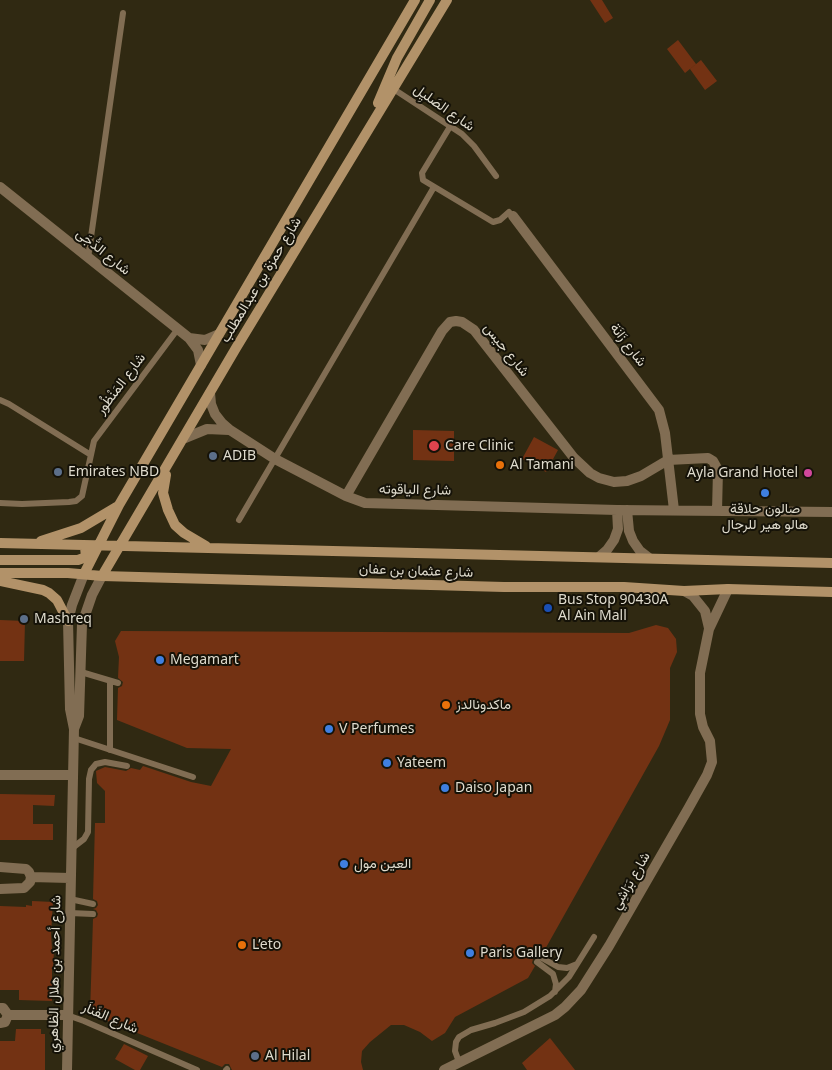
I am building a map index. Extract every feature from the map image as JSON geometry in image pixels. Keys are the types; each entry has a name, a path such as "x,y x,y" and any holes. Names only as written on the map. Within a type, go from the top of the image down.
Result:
{"main road":[{"name":"شارع حمزة بن عبدالمطلب","path":"84,574 119,505 415,0"},
{"path":"369,127 391,69 430,0"},
{"name":"شارع حمزة بن عبدالمطلب","path":"102,576 392,88 447,0"},
{"path":"167,467 164,493 168,510 175,525 207,547"},
{"path":"33,544 81,528 119,505"},
{"name":"شارع عثمان بن عفان","path":"0,543 832,563"},
{"path":"0,560 78,560 86,556 87,553 84,545"},
{"name":"شارع عثمان بن عفان","path":"0,573 504,587 624,587 684,591 728,589 832,592"},
{"path":"0,581 49,593 58,600 68,621"}],"street":[{"name":"شارع الدُّجَى","path":"0,188 189,338 198,350 201,365"},
{"name":"شارع زَانَة","path":"513,216 659,410 664,425 674,510"},
{"name":"شارع جيس","path":"346,496 442,331 450,322 456,321 462,322 474,330 574,458 590,473 614,482 627,481 641,476 668,460"},
{"path":"189,338 205,340 219,334"},
{"name":"شارع الياقوته","path":"210,393 211,404 215,414 230,430 276,459 346,496 373,504 622,510 832,512"},
{"path":"185,438 206,429 230,430"},
{"path":"668,460 702,458 714,461 718,470 717,511"},
{"path":"599,557 614,540 622,510"},
{"path":"622,510 633,541 640,551 649,558"},
{"name":"شارع أحمد بن هلال الظاهري","path":"67,1070 74,734 70,709 68,621 84,574"},
{"name":"شارع أحمد بن هلال الظاهري","path":"74,734 79,716 82,624 92,595 102,576"},
{"name":"شارع بَرَاشِي","path":"444,1070 555,1015 581,990 609,946 708,774 712,762 712,750 703,727 699,703 700,673 709,629 728,589"},
{"name":"شارع بَرَاشِي","path":"684,591 693,596 705,610 709,629"},
{"path":"0,775 73,775"},
{"name":"شارع أحمد بن هلال الظاهري","path":"0,867 26,868 30,872 31,878 24,888 0,889"},
{"name":"شارع أحمد بن هلال الظاهري","path":"31,878 70,878"},
{"name":"شارع الفَناَر","path":"0,1023 5,1022 4,1011 67,1015"}],"lane":[{"path":"88,258 123,14"},
{"name":"شارع الصَليِل","path":"392,88 451,125 474,146 496,176"},
{"path":"451,125 422,173 423,180 493,222 500,220 509,212 513,216"},
{"path":"239,520 434,187"},
{"name":"شارع المَنْظُور","path":"0,503 22,504 76,501 82,496 85,490 92,446 97,436 177,330"},
{"path":"0,400 90,455"},
{"path":"81,672 118,683"},
{"path":"110,681 110,750"},
{"path":"74,734 110,750 193,777"},
{"path":"71,849 84,839 88,832 89,778 93,767 104,762 127,766"},
{"path":"70,899 93,904"},
{"path":"70,913 93,914"},
{"path":"459,1062 455,1051 456,1042 463,1034 524,1012 555,992 569,977 594,937"},
{"path":"555,992 556,984 553,974 539,960 558,967 567,968 577,964"},
{"name":"شارع الفَناَر","path":"67,1015 197,1070"}],"building":[{"path":"590,0 602,0 613,18 605,23"},
{"path":"678,40 696,64 685,73 667,49"},
{"path":"701,60 717,81 705,90 690,69"},
{"name":"Care Clinic","path":"413,430 454,431 454,461 413,460"},
{"path":"534,437 558,450 546,472 522,459"},
{"path":"0,620 25,621 24,661 0,661"},
{"name":"العين مول","path":"656,625 668,628 676,639 677,652 670,668 670,720 659,746 543,953 537,953 533,959 532,963 535,966 528,978 455,1017 445,1033 432,1041 420,1032 404,1025 391,1025 362,1051 361,1062 363,1070 232,1070 229,1064 225,1064 222,1067 90,1014 93,919 98,914 93,909 98,905 97,901 93,899 95,823 105,823 105,791 97,783 96,771 105,767 126,771 131,768 140,770 143,766 191,782 211,786 231,749 187,748 117,720 118,688 122,686 123,682 118,678 119,657 115,641 121,631 629,633"},
{"path":"0,794 55,795 54,806 33,805 33,824 53,824 53,840 0,840"},
{"path":"32,901 53,902 51,934 52,949 54,949 52,1001 19,1000 19,990 0,990 0,906 26,907 26,905 32,906"},
{"path":"16,1029 41,1029 41,1034 45,1034 45,1070 0,1070 0,1041 15,1041"},
{"path":"550,1038 575,1070 527,1070 522,1063"},
{"path":"124,1044 148,1056 140,1070 135,1070 115,1059"}],"place":[{"name":"Care Clinic","path":"434,446"},
{"name":"ADIB","path":"213,456"},
{"name":"Al Tamani","path":"500,465"},
{"name":"Emirates NBD","path":"58,472"},
{"name":"Ayla Grand Hotel","path":"808,473"},
{"name":"صالون حلاقة هالو هير للرجال","path":"765,493"},
{"name":"Bus Stop 90430A Al Ain Mall","path":"548,608"},
{"name":"Mashreq","path":"24,619"},
{"name":"Megamart","path":"160,660"},
{"name":"ماكدونالدز","path":"446,705"},
{"name":"V Perfumes","path":"329,729"},
{"name":"Yateem","path":"387,763"},
{"name":"Daiso Japan","path":"445,788"},
{"name":"العين مول","path":"344,864"},
{"name":"L’eto","path":"242,945"},
{"name":"Paris Gallery","path":"470,953"},
{"name":"Al Hilal","path":"255,1056"}]}
